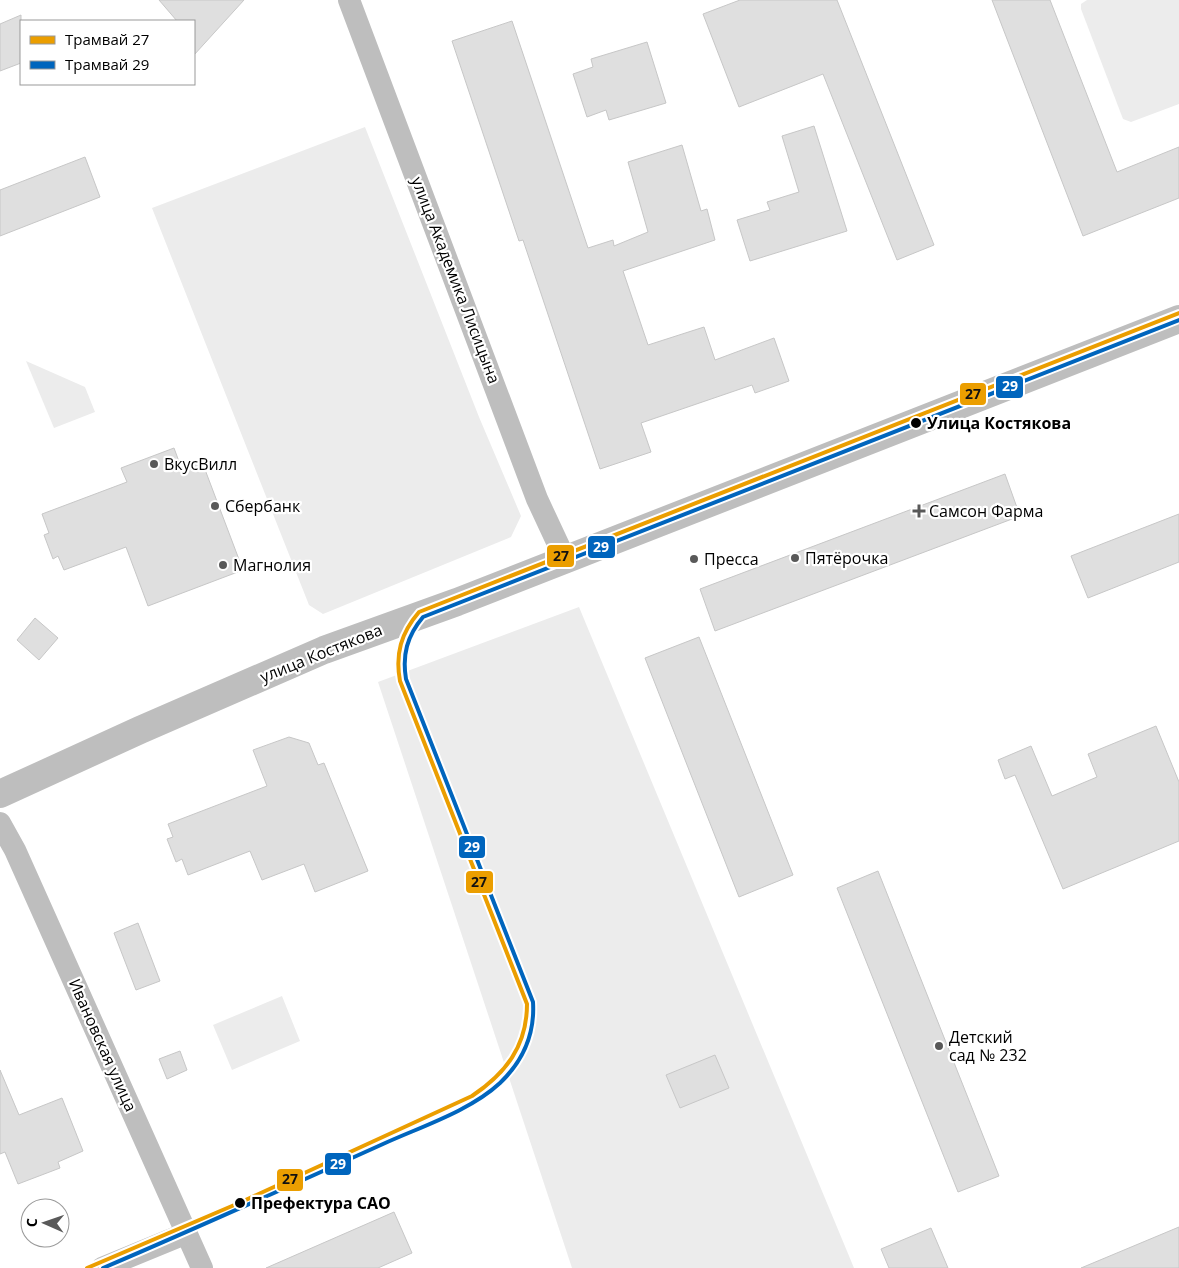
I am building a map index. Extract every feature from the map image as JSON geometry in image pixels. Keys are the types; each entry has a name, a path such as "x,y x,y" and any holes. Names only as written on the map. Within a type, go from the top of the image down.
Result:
{"street":[{"name":"улица Академика Лисицына","path":"349,0 538,499 565,559"},
{"name":"улица Костякова","path":"0,794 140,730 324,650 457,602 1179,318"},
{"name":"Ивановская улица","path":"0,823 15,850 202,1268"},
{"path":"102,1268 187,1233"}],"shaded area":[{"path":"1087,0 1179,0 1179,104 1131,122 1123,119 1081,9 1081,4"},
{"path":"365,127 479,417 521,516 511,537 323,614 309,605 152,208"},
{"path":"26,361 85,387 95,412 54,428"},
{"path":"579,607 854,1268 572,1268 378,682"},
{"path":"282,996 300,1041 232,1070 213,1025"}],"building":[{"path":"159,0 244,0 195,54 195,20 176,20"},
{"path":"740,0 837,0 934,245 897,260 823,74 739,107 703,14"},
{"path":"992,0 1050,0 1117,172 1179,147 1179,198 1083,236"},
{"path":"21,15 20,63 0,71 0,24"},
{"path":"512,21 588,248 613,240 614,246 648,232 628,162 682,145 701,211 707,209 715,240 623,271 648,345 704,327 715,360 774,338 789,381 755,393 752,385 641,423 651,452 600,469 523,240 519,241 452,41"},
{"path":"647,42 666,103 609,120 606,110 587,117 573,74 593,67 591,59"},
{"path":"814,126 847,231 750,261 737,220 770,210 767,202 799,192 782,136"},
{"path":"85,157 100,197 0,236 0,190"},
{"path":"174,448 181,467 201,459 243,570 148,606 126,547 64,570 58,556 53,559 44,535 49,533 42,514 127,482 121,468"},
{"path":"1005,474 1020,516 715,631 700,589"},
{"path":"1179,514 1179,562 1088,598 1071,556"},
{"path":"35,618 58,638 39,660 17,640"},
{"path":"699,637 793,875 739,897 645,658"},
{"path":"1156,726 1179,782 1179,841 1063,889 1015,775 1005,779 998,760 1031,746 1052,796 1097,777 1088,754"},
{"path":"289,737 309,743 318,765 324,763 368,871 315,892 304,864 262,880 250,851 188,875 182,859 176,862 167,839 173,837 168,824 267,786 253,750"},
{"path":"878,871 999,1176 958,1192 837,888"},
{"path":"138,923 160,981 136,990 114,933"},
{"path":"180,1051 187,1070 167,1079 159,1059"},
{"path":"715,1055 729,1088 680,1108 666,1075"},
{"path":"0,1070 19,1115 62,1098 83,1151 58,1162 60,1168 18,1184 5,1152 0,1154"},
{"path":"394,1212 412,1253 378,1268 266,1268"},
{"path":"1179,1227 1179,1268 1081,1268"},
{"path":"931,1228 948,1268 889,1268 881,1249"}],"tram line":[{"name":"27","path":"87,1268 239,1203 472,1096 495,1078 519,1046 526,1019 527,1004 400,681 398,662 401,644 408,628 419,612 1179,313"},
{"name":"29","path":"103,1268 460,1110 488,1093 500,1083 515,1066 526,1046 532,1025 533,1002 406,679 405,654 407,646 413,631 423,617 1179,320"}],"place":[{"name":"Улица Костякова","path":"916,423"},
{"name":"ВкусВилл","path":"154,464"},
{"name":"Сбербанк","path":"215,506"},
{"name":"Самсон Фарма","path":"919,511"},
{"name":"Пятёрочка","path":"795,558"},
{"name":"Пресса","path":"694,559"},
{"name":"Магнолия","path":"223,565"},
{"name":"Детский сад № 232","path":"939,1046"},
{"name":"Префектура САО","path":"240,1203"}]}
